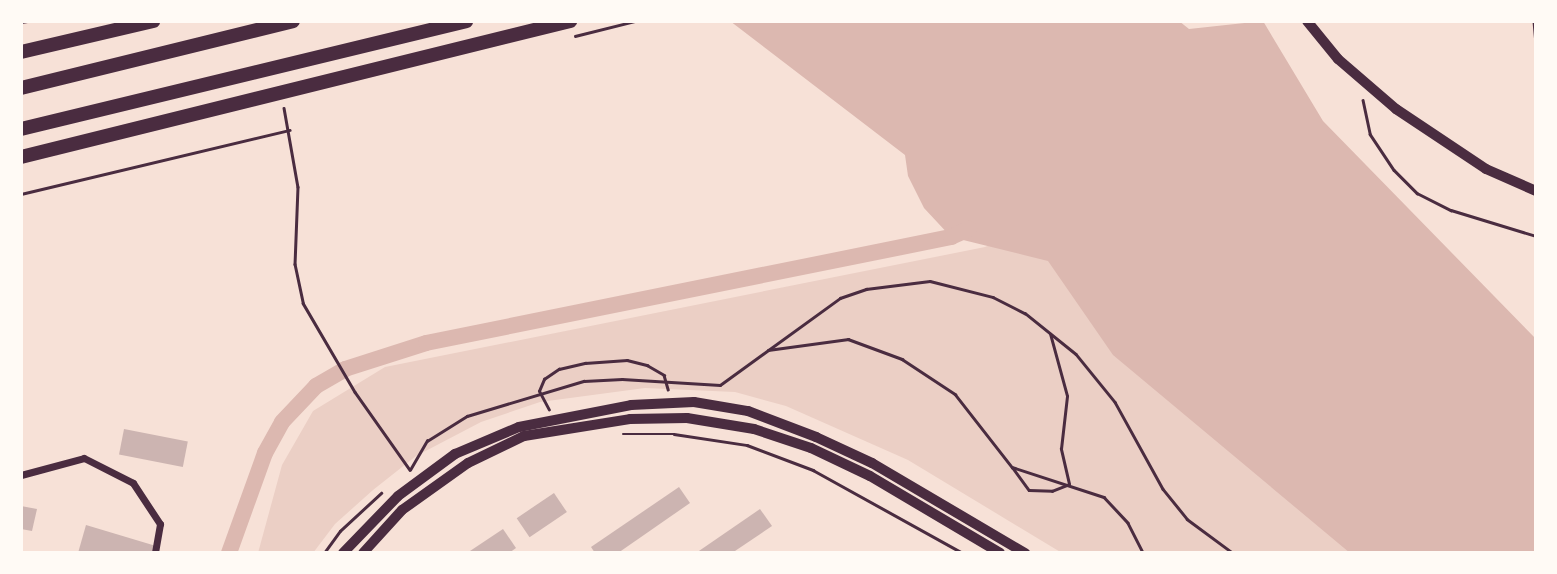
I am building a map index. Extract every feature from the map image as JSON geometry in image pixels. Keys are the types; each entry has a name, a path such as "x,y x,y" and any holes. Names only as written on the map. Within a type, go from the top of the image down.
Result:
{"main road":[{"path":"25,51 153,21"},
{"path":"21,88 293,21"},
{"path":"21,129 466,21"},
{"path":"21,157 570,21"}],"street":[{"path":"1307,21 1338,59 1396,109 1486,169 1536,191"},
{"path":"343,553 398,496 455,454 519,427 569,415 631,405 694,402 748,411 816,437 872,463 1025,553"},
{"path":"363,553 402,510 468,463 524,436 619,420 687,418 754,429 811,448 870,476 1000,553"},
{"path":"21,475 84,458 134,483 160,524 155,553"}],"path":[{"path":"21,22 27,21"},
{"path":"1534,21 1536,45"},
{"path":"1363,100 1370,134 1394,170 1417,193 1451,210 1536,236"},
{"path":"283,103 298,187 296,281 303,303 355,392 410,470"},
{"path":"21,194 289,130"},
{"path":"410,470 427,441 467,416 539,391 584,381 720,385 840,298 866,289 930,281 993,297 1049,331 1096,375 1163,489 1187,519 1233,553"},
{"path":"1049,331 1068,396 1061,449 1069,484"},
{"path":"765,351 848,339 873,345 955,394 1030,490 1052,491 1069,484"},
{"path":"539,391 544,379 559,369 608,360 660,370 667,382 669,398"},
{"path":"539,391 549,410"},
{"path":"536,413 561,408"},
{"path":"620,434 674,434 747,445 813,470 963,553"},
{"path":"399,478 420,462"},
{"path":"1012,467 1089,488 1118,509 1143,553"},
{"path":"324,553 340,530 389,486"}],"shaded area":[{"path":"730,21 1179,21 1189,29 1263,21 1323,121 1536,339 1536,553 1350,553 1113,355 1048,261 951,237 924,208 908,176 905,155"},
{"path":"1030,226 1419,553 1062,553 908,460 786,406 735,392 645,388 540,402 481,422 416,456 335,524 313,553 258,553 282,465 313,411 385,367 985,247"}],"building":[{"path":"124,429 188,441 183,467 119,455"},
{"path":"679,487 690,503 618,553 595,553 591,547"},
{"path":"554,493 567,512 530,537 517,518"},
{"path":"21,506 37,509 32,531 21,529"},
{"path":"760,509 772,526 732,553 696,553"},
{"path":"86,525 156,546 154,553 78,553"},
{"path":"503,529 516,548 509,553 467,553"}],"waterway":[{"path":"229,553 265,453 282,422 316,386 345,369 426,343 951,237 969,229"}]}
